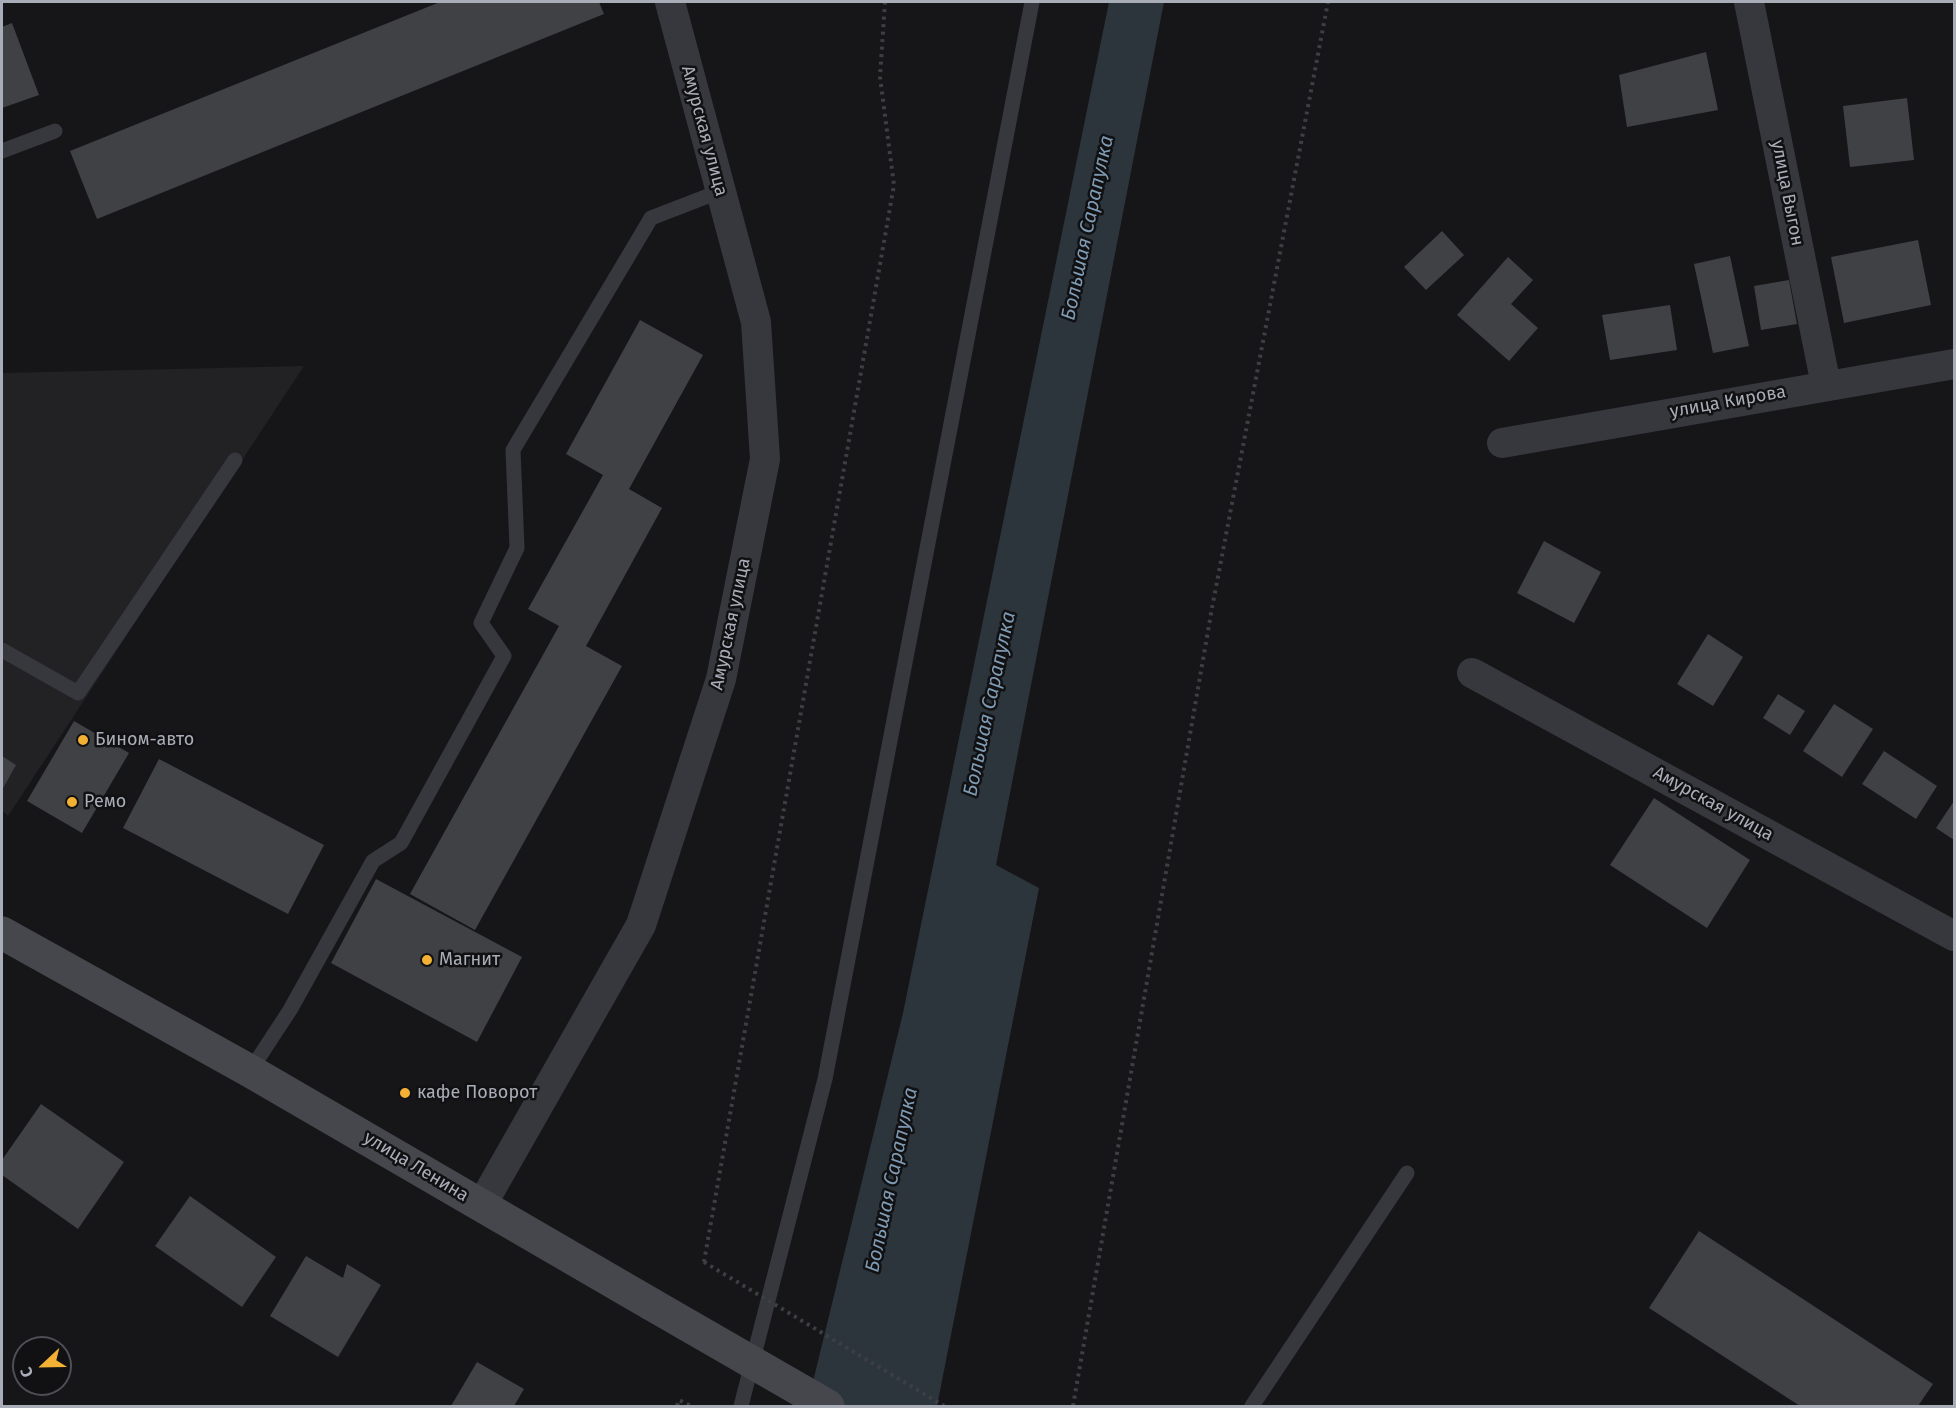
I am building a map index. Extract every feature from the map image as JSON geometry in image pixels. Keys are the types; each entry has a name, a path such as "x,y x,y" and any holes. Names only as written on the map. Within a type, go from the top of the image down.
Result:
{"main road":[{"name":"улица Ленина","path":"2,933 250,1071 828,1407"}],"street":[{"name":"Амурская улица","path":"481,1206 641,925 721,678 765,459 756,322 670,2"},
{"name":"улица Выгон","path":"1749,2 1826,385"},
{"name":"улица Кирова","path":"1502,443 1954,364"},
{"name":"Амурская улица","path":"1472,673 1954,936"}],"lane":[{"path":"741,1407 825,1080 1032,2"},
{"path":"2,151 55,131"},
{"path":"250,1071 290,1010 373,861 401,843 504,656 481,622 517,548 513,450 651,218 721,191"},
{"path":"2,650 78,693 235,460"},
{"path":"1252,1407 1407,1173"}],"path":[{"path":"885,2 880,77 894,185 704,1262 944,1407"},
{"path":"1073,1407 1214,597 1328,2"},
{"path":"677,1407 679,1400 691,1407"}],"shaded area":[{"path":"304,366 8,816 2,811 2,373"}],"water":[{"name":"Большая Сарапулка","path":"1109,2 1164,2 996,865 1039,888 937,1406 807,1406 903,1013"}],"building":[{"path":"440,2 599,2 604,14 97,219 70,151"},
{"path":"12,23 39,95 2,108 2,27"},
{"path":"1706,52 1718,110 1627,127 1619,75"},
{"path":"1907,98 1914,160 1850,167 1843,106"},
{"path":"1442,231 1464,255 1426,290 1404,267"},
{"path":"1918,240 1931,305 1844,323 1831,257"},
{"path":"1730,256 1749,346 1713,353 1694,264"},
{"path":"1508,257 1533,280 1511,304 1538,328 1509,361 1457,315"},
{"path":"1789,280 1797,324 1761,330 1754,286"},
{"path":"1670,305 1677,350 1610,360 1602,315"},
{"path":"640,320 703,355 629,489 662,508 586,646 622,666 475,930 410,894 559,626 528,609 603,475 566,454"},
{"path":"1544,541 1601,572 1574,623 1517,593"},
{"path":"1708,634 1743,657 1713,706 1677,684"},
{"path":"1778,694 1805,711 1790,735 1763,718"},
{"path":"1834,704 1873,729 1842,777 1803,751"},
{"path":"74,721 129,753 82,833 27,801"},
{"path":"1884,751 1937,786 1916,819 1862,784"},
{"path":"2,756 16,765 2,790"},
{"path":"159,759 324,845 288,914 123,828"},
{"path":"1654,798 1750,860 1707,928 1610,865"},
{"path":"1954,801 1954,840 1936,828"},
{"name":"Магнит","path":"376,879 522,957 477,1042 331,963"},
{"path":"41,1104 124,1162 78,1229 2,1175 2,1160"},
{"path":"190,1196 276,1257 242,1307 155,1246"},
{"path":"1699,1231 1933,1384 1918,1406 1800,1406 1649,1308"},
{"path":"306,1256 343,1278 347,1264 381,1285 338,1357 270,1316"},
{"path":"477,1362 524,1389 514,1406 451,1406"}],"place":[{"name":"Бином-авто","path":"83,740"},
{"name":"Ремо","path":"72,802"},
{"name":"Магнит","path":"427,960"},
{"name":"кафе Поворот","path":"405,1093"}]}
